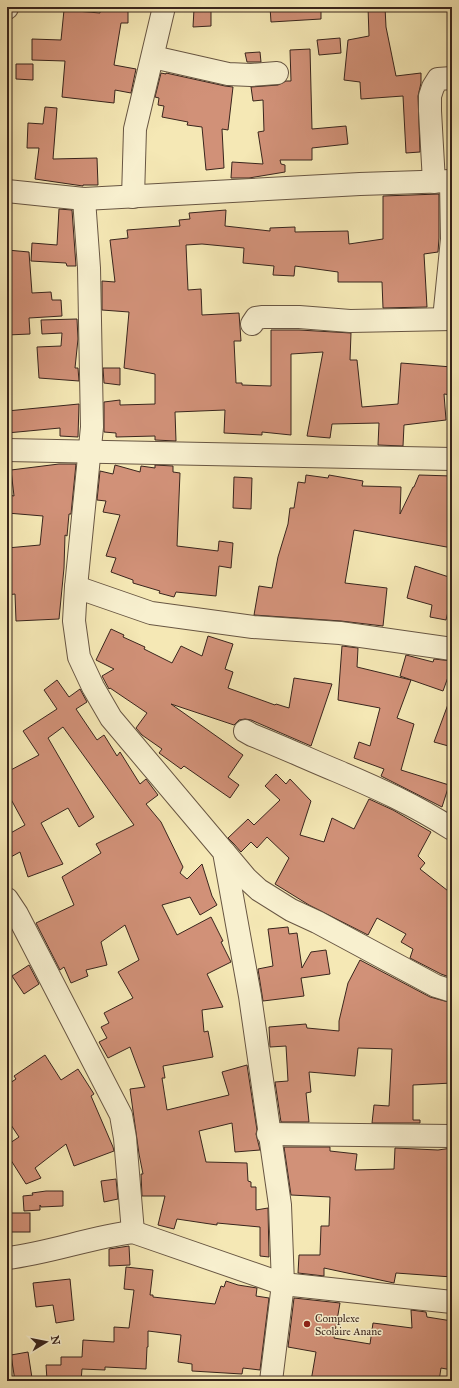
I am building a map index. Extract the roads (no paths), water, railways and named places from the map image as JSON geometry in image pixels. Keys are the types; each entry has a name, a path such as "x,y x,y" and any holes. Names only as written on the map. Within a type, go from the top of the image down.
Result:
{"street":[{"path":"133,197 135,129 164,7"},
{"path":"153,57 228,74 251,76 277,73"},
{"path":"252,324 256,318 263,317 300,317 350,321 448,319 452,239 446,181 430,111 430,96 438,79 452,78"},
{"path":"7,191 84,199 360,184 446,181"},
{"path":"84,199 89,268 92,427 74,621 79,657 93,687 111,718 246,878 259,890 291,910 317,922 436,986 452,991"},
{"path":"7,450 452,459"},
{"path":"76,587 151,613 253,627 340,633 452,649"},
{"path":"245,731 392,795 452,829"},
{"path":"224,852 250,996 268,1134 280,1205 283,1284 271,1381"},
{"path":"10,911 121,1114 126,1138 133,1232"},
{"path":"268,1134 452,1136"},
{"path":"7,1258 27,1255 112,1235 133,1232 283,1284 452,1302"}],"place":[{"name":"Complexe Scolaire Anane","path":"307,1324"}]}
